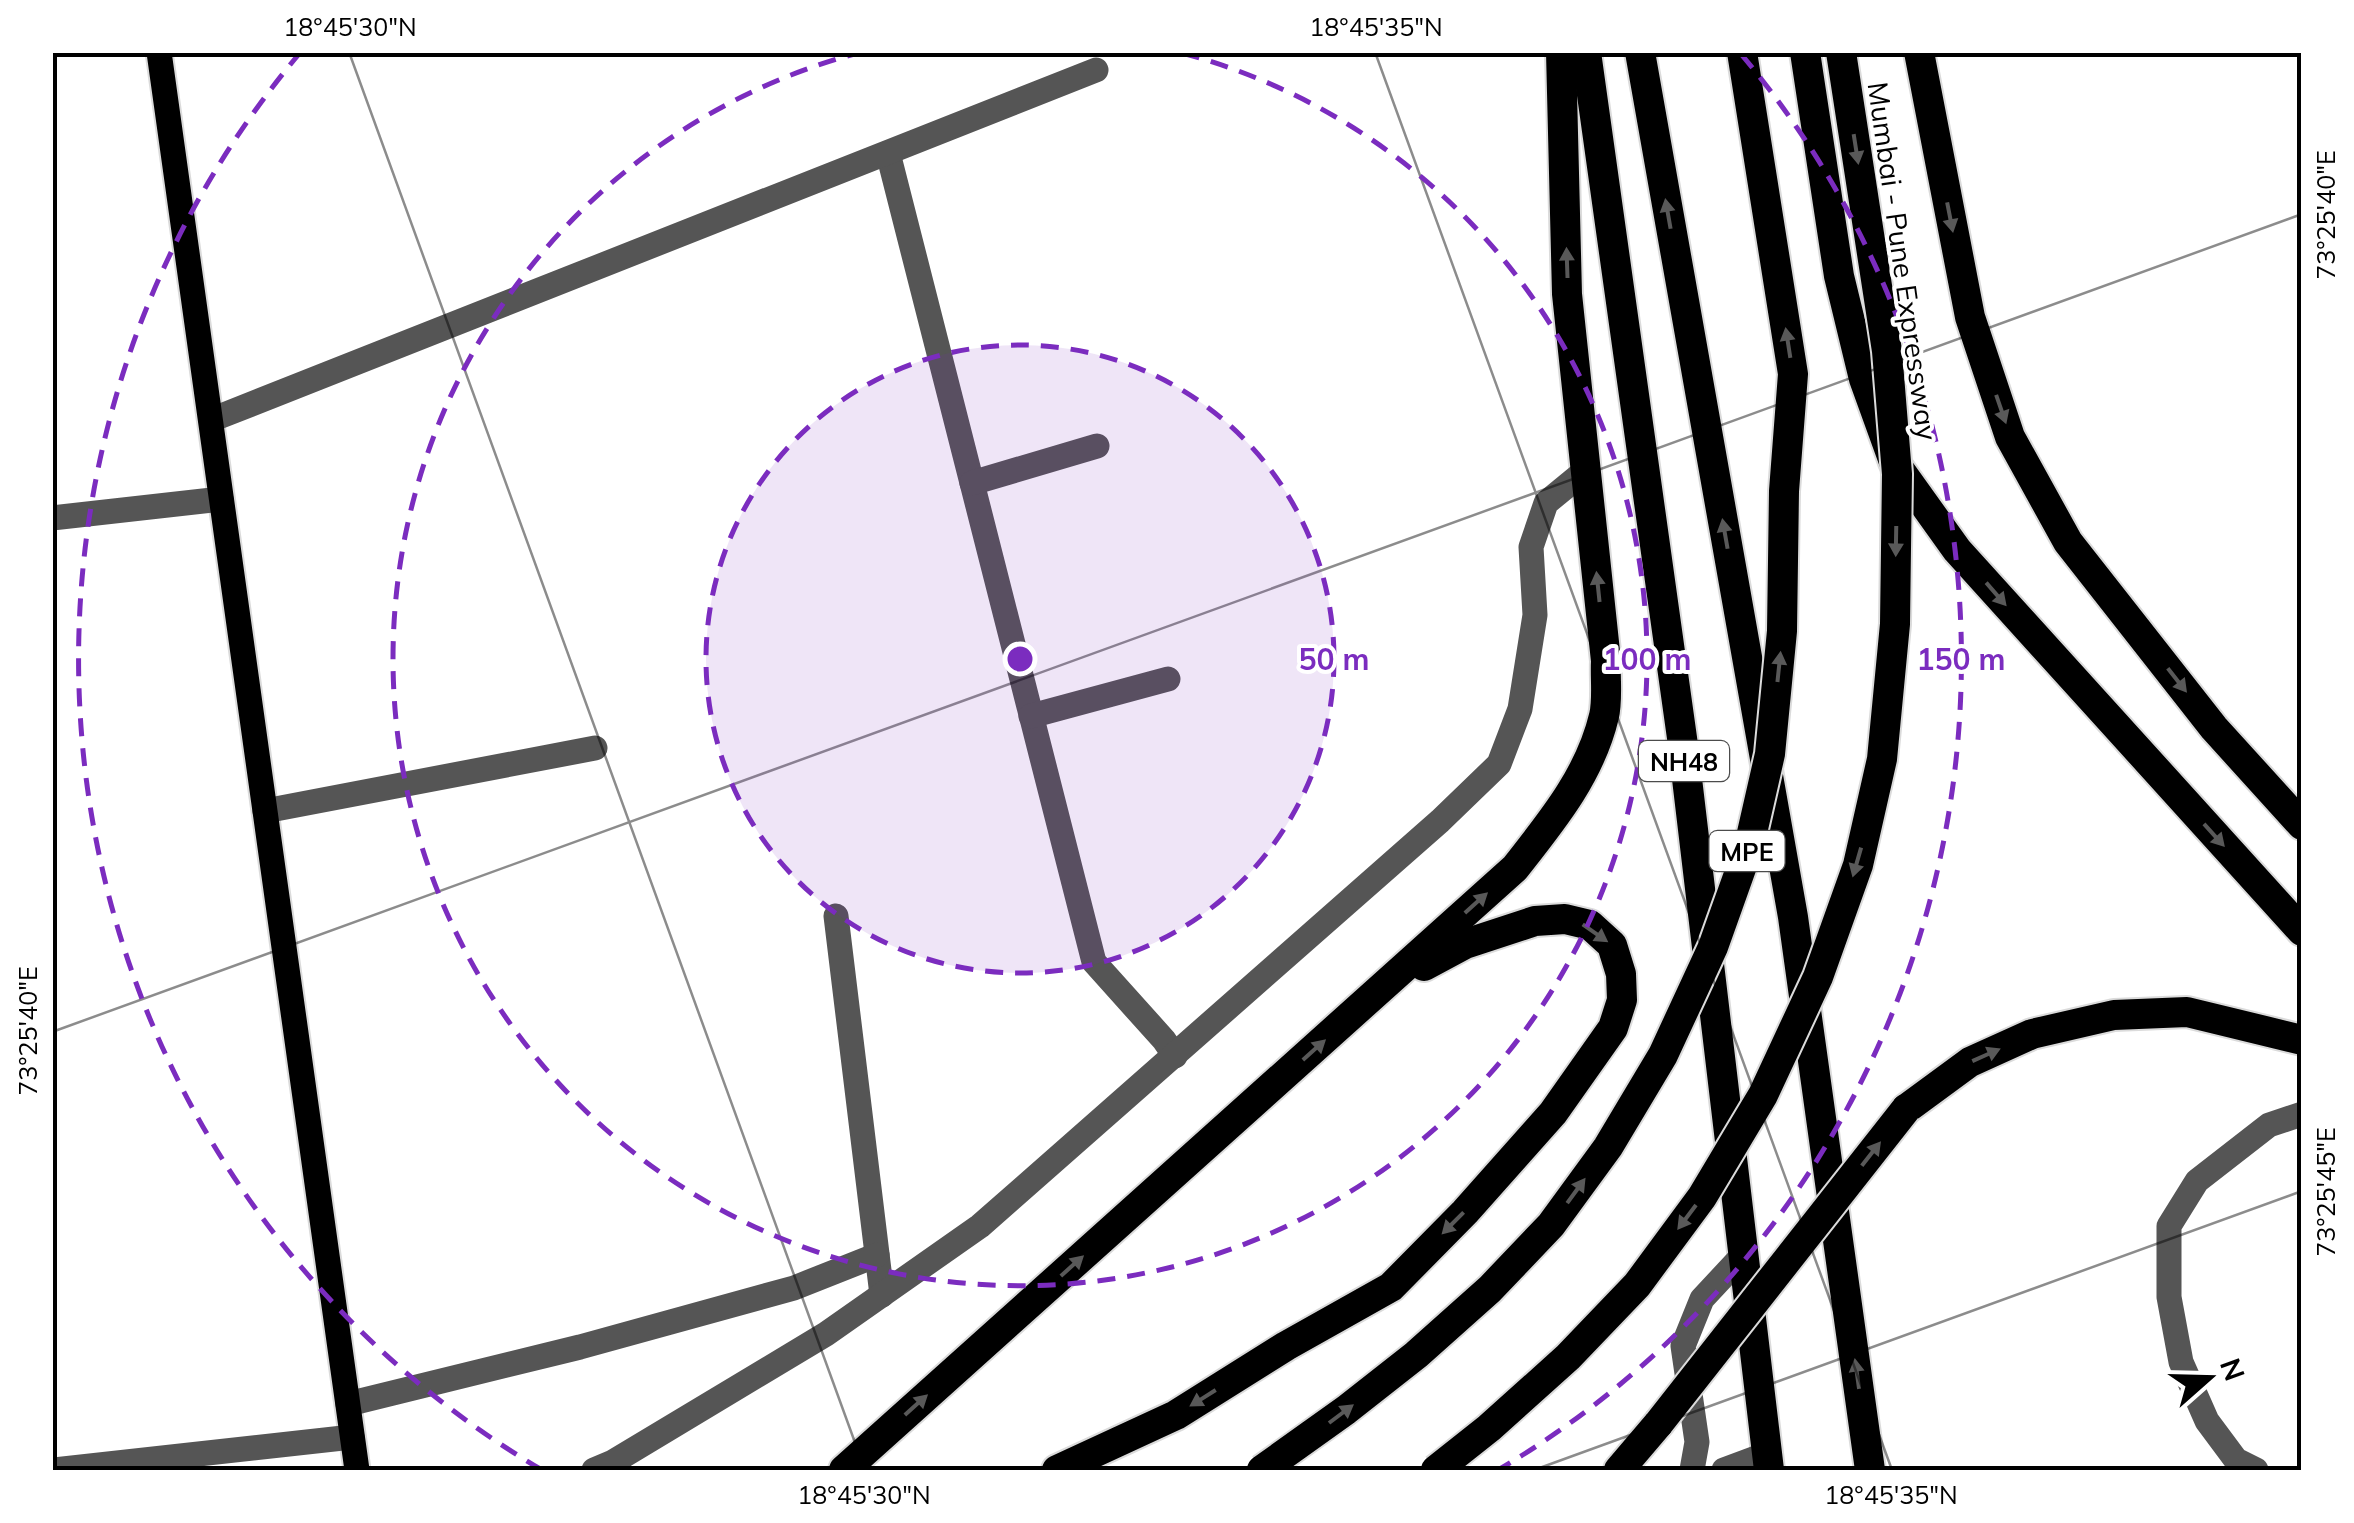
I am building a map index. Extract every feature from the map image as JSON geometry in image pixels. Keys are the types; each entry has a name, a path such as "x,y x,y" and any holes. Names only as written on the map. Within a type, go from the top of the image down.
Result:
{"highway":[{"path":"844,1470 1515,868 1564,805 1591,757 1605,712 1606,661 1568,294 1561,52"},
{"name":"NH48","path":"1586,52 1682,744 1768,1462"},
{"path":"1640,52 1793,917 1870,1470"},
{"name":"MPE","path":"1262,1470 1416,1355 1490,1288 1551,1225 1608,1147 1663,1055 1713,947 1749,846 1770,754 1782,631 1784,491 1793,374 1742,52"},
{"path":"1805,52 1840,276 1864,379 1894,462 1957,550 2302,931"},
{"name":"Mumbai - Pune Expressway","path":"1436,1470 1490,1428 1568,1357 1638,1285 1702,1197 1764,1094 1818,977 1858,864 1882,760 1888,702 1895,624 1898,474 1888,351 1841,52"},
{"path":"1918,52 1970,317 2010,437 2068,542 2214,728 2302,826"},
{"path":"1057,1470 1176,1415 1390,1286 1465,1212 1554,1112 1613,1028 1622,1000 1622,974 1612,946 1590,925 1565,919 1535,921 1465,944 1378,992"},
{"path":"1619,1470 1906,1110 1942,1081 1985,1055 2032,1034 2114,1015 2187,1012 2302,1040"}],"main road":[{"path":"160,52 357,1470"}],"street":[{"path":"211,420 1096,70"},
{"path":"888,152 1094,962 1175,1056"},
{"path":"972,483 1098,446"},
{"path":"594,1470 614,1462 809,1344 980,1226 1440,821 1499,764 1520,709 1535,615 1531,547 1546,503 1585,471"},
{"path":"52,518 222,498"},
{"path":"1031,716 1168,679"},
{"path":"265,811 596,748"},
{"path":"836,916 882,1295"},
{"path":"2256,1470 2236,1460 2207,1421 2182,1362 2170,1296 2169,1226 2197,1181 2269,1125 2302,1114"},
{"path":"1692,1470 1697,1442 1683,1346 1702,1299 1743,1254"},
{"path":"348,1404 794,1288 876,1255"},
{"path":"54,1470 352,1437"},
{"path":"1724,1470 1768,1462"}]}
